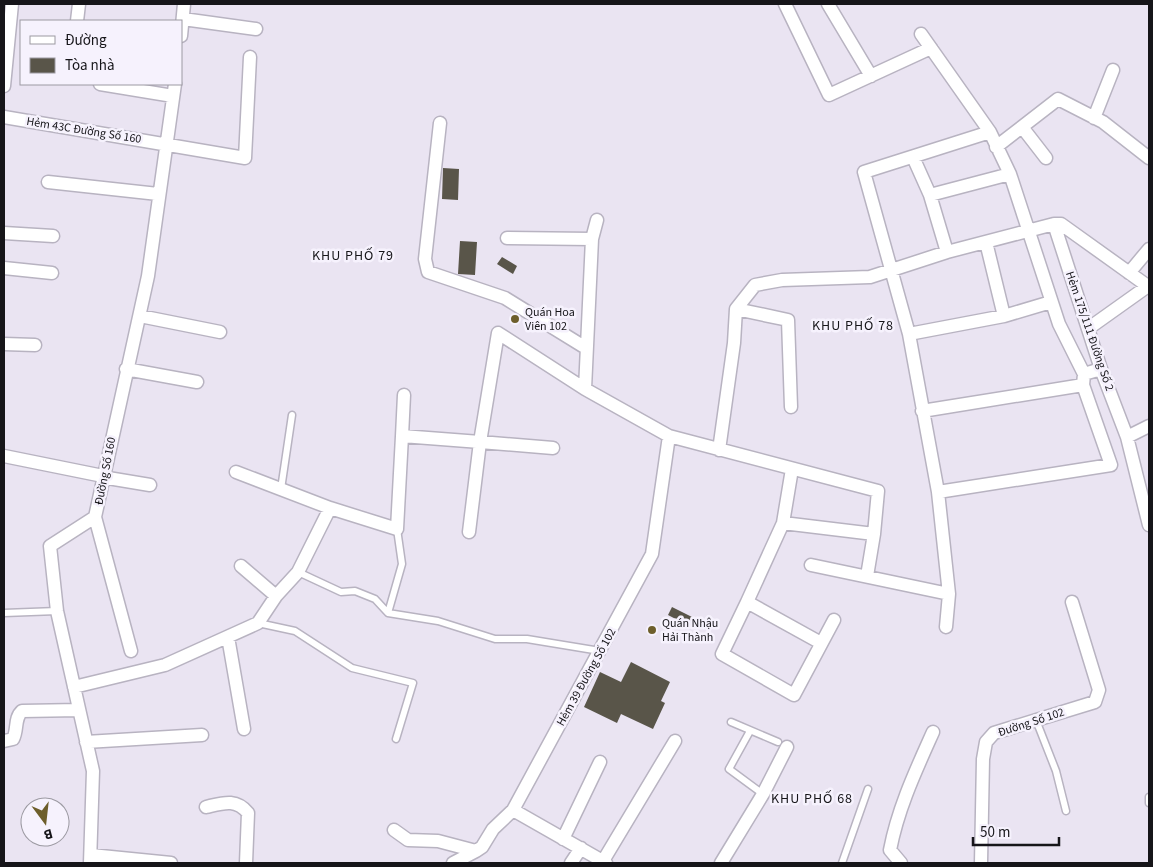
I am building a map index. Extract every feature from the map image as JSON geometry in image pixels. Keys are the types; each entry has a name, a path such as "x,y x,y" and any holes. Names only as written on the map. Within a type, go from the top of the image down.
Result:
{"street":[{"path":"4,86 16,28 12,4"},
{"path":"77,20 79,4"},
{"path":"182,28 184,4"},
{"path":"785,4 829,95 931,48"},
{"path":"828,4 871,76"},
{"path":"183,19 256,29"},
{"path":"921,34 990,132 1010,174 1051,302 1084,379 1111,465 938,492"},
{"name":"Hẻm 43C Đường Số 160","path":"4,117 245,158 250,58"},
{"path":"1094,118 1112,70"},
{"path":"112,85 174,90"},
{"name":"Đường Số 160","path":"90,859 92,771 57,611 50,546 96,517 126,369 148,276 165,143 174,90"},
{"path":"996,147 1058,100 1094,118 1149,158"},
{"path":"440,123 424,259 428,272 505,298 586,348"},
{"path":"1022,127 1046,158"},
{"path":"946,626 948,594 938,492 909,334 864,172 990,132"},
{"path":"912,157 930,195 947,252"},
{"path":"930,195 1010,174"},
{"path":"48,182 158,194"},
{"path":"585,389 592,240 597,220"},
{"path":"720,450 734,343 736,309 755,285 782,280 870,277 892,268 947,252 1052,224 1061,224 1149,286 1089,328"},
{"name":"Hẻm 175/111 Đường Số 2","path":"1052,224 1089,328 1101,369 1127,437 1149,525"},
{"path":"4,233 53,236"},
{"path":"507,238 592,240"},
{"path":"986,242 1004,316"},
{"path":"1129,273 1149,249"},
{"path":"4,268 52,272"},
{"path":"909,334 1004,316 1051,302"},
{"path":"736,309 788,320 791,408"},
{"path":"140,316 220,332"},
{"path":"469,532 480,442 498,333 585,389 669,436 878,491 874,534 867,576"},
{"path":"4,344 34,345"},
{"path":"126,369 197,382"},
{"path":"922,412 1084,379 1101,369"},
{"path":"236,472 330,508 396,529 404,395"},
{"path":"1127,437 1149,426"},
{"path":"402,436 553,448"},
{"name":"Hẻm 39 Đường Số 102","path":"476,851 486,842 493,829 513,810 652,554 669,436"},
{"path":"4,456 150,485"},
{"path":"792,469 783,523 722,654 794,696 834,620"},
{"path":"74,687 165,665 258,623 276,596 298,572 330,508"},
{"path":"96,517 131,651"},
{"path":"783,523 874,534"},
{"path":"811,565 948,594"},
{"path":"241,566 276,596"},
{"path":"747,602 821,643"},
{"name":"Đường Số 102","path":"981,863 983,759 986,742 994,733 1094,702 1099,690 1072,602"},
{"path":"228,637 244,729"},
{"path":"4,742 13,739 15,736 18,717 22,711 79,710"},
{"path":"901,863 890,850 894,827 933,732"},
{"path":"86,742 202,734"},
{"path":"513,810 604,862 674,741"},
{"path":"721,863 763,794 782,745"},
{"path":"562,839 600,762"},
{"path":"206,807 232,801 242,806 248,813 246,863"},
{"path":"394,830 408,840 438,841 476,851"},
{"path":"571,863 581,848"},
{"path":"453,863 476,851"},
{"path":"90,859 171,863"}],"lane":[{"path":"281,489 292,415"},
{"path":"388,613 402,564 396,529"},
{"path":"298,572 341,592 355,591 375,599 388,613 438,621 495,639 527,639 601,651"},
{"path":"4,613 57,611"},
{"path":"258,623 295,631 352,668 413,683 396,739"},
{"path":"1036,720 1056,771 1066,811"},
{"path":"731,722 782,745"},
{"path":"750,730 729,768 763,794"},
{"path":"842,863 868,789"},
{"path":"1149,797 1149,803"}],"building":[{"path":"443,168 459,169 458,200 442,199"},
{"path":"460,241 477,242 475,275 458,274"},
{"path":"502,257 517,266 513,274 497,264"},
{"path":"672,607 698,620 693,628 668,615"},
{"path":"631,662 670,682 661,701 665,703 653,729 621,714 617,723 584,707 600,672 621,682"}],"place":[{"name":"Quán Hoa Viên 102","path":"515,319"},
{"name":"Quán Nhậu Hải Thành","path":"652,630"}],"district":[{"name":"KHU PHỐ 79","path":"353,255"},
{"name":"KHU PHỐ 78","path":"853,325"},
{"name":"KHU PHỐ 68","path":"812,798"}]}
